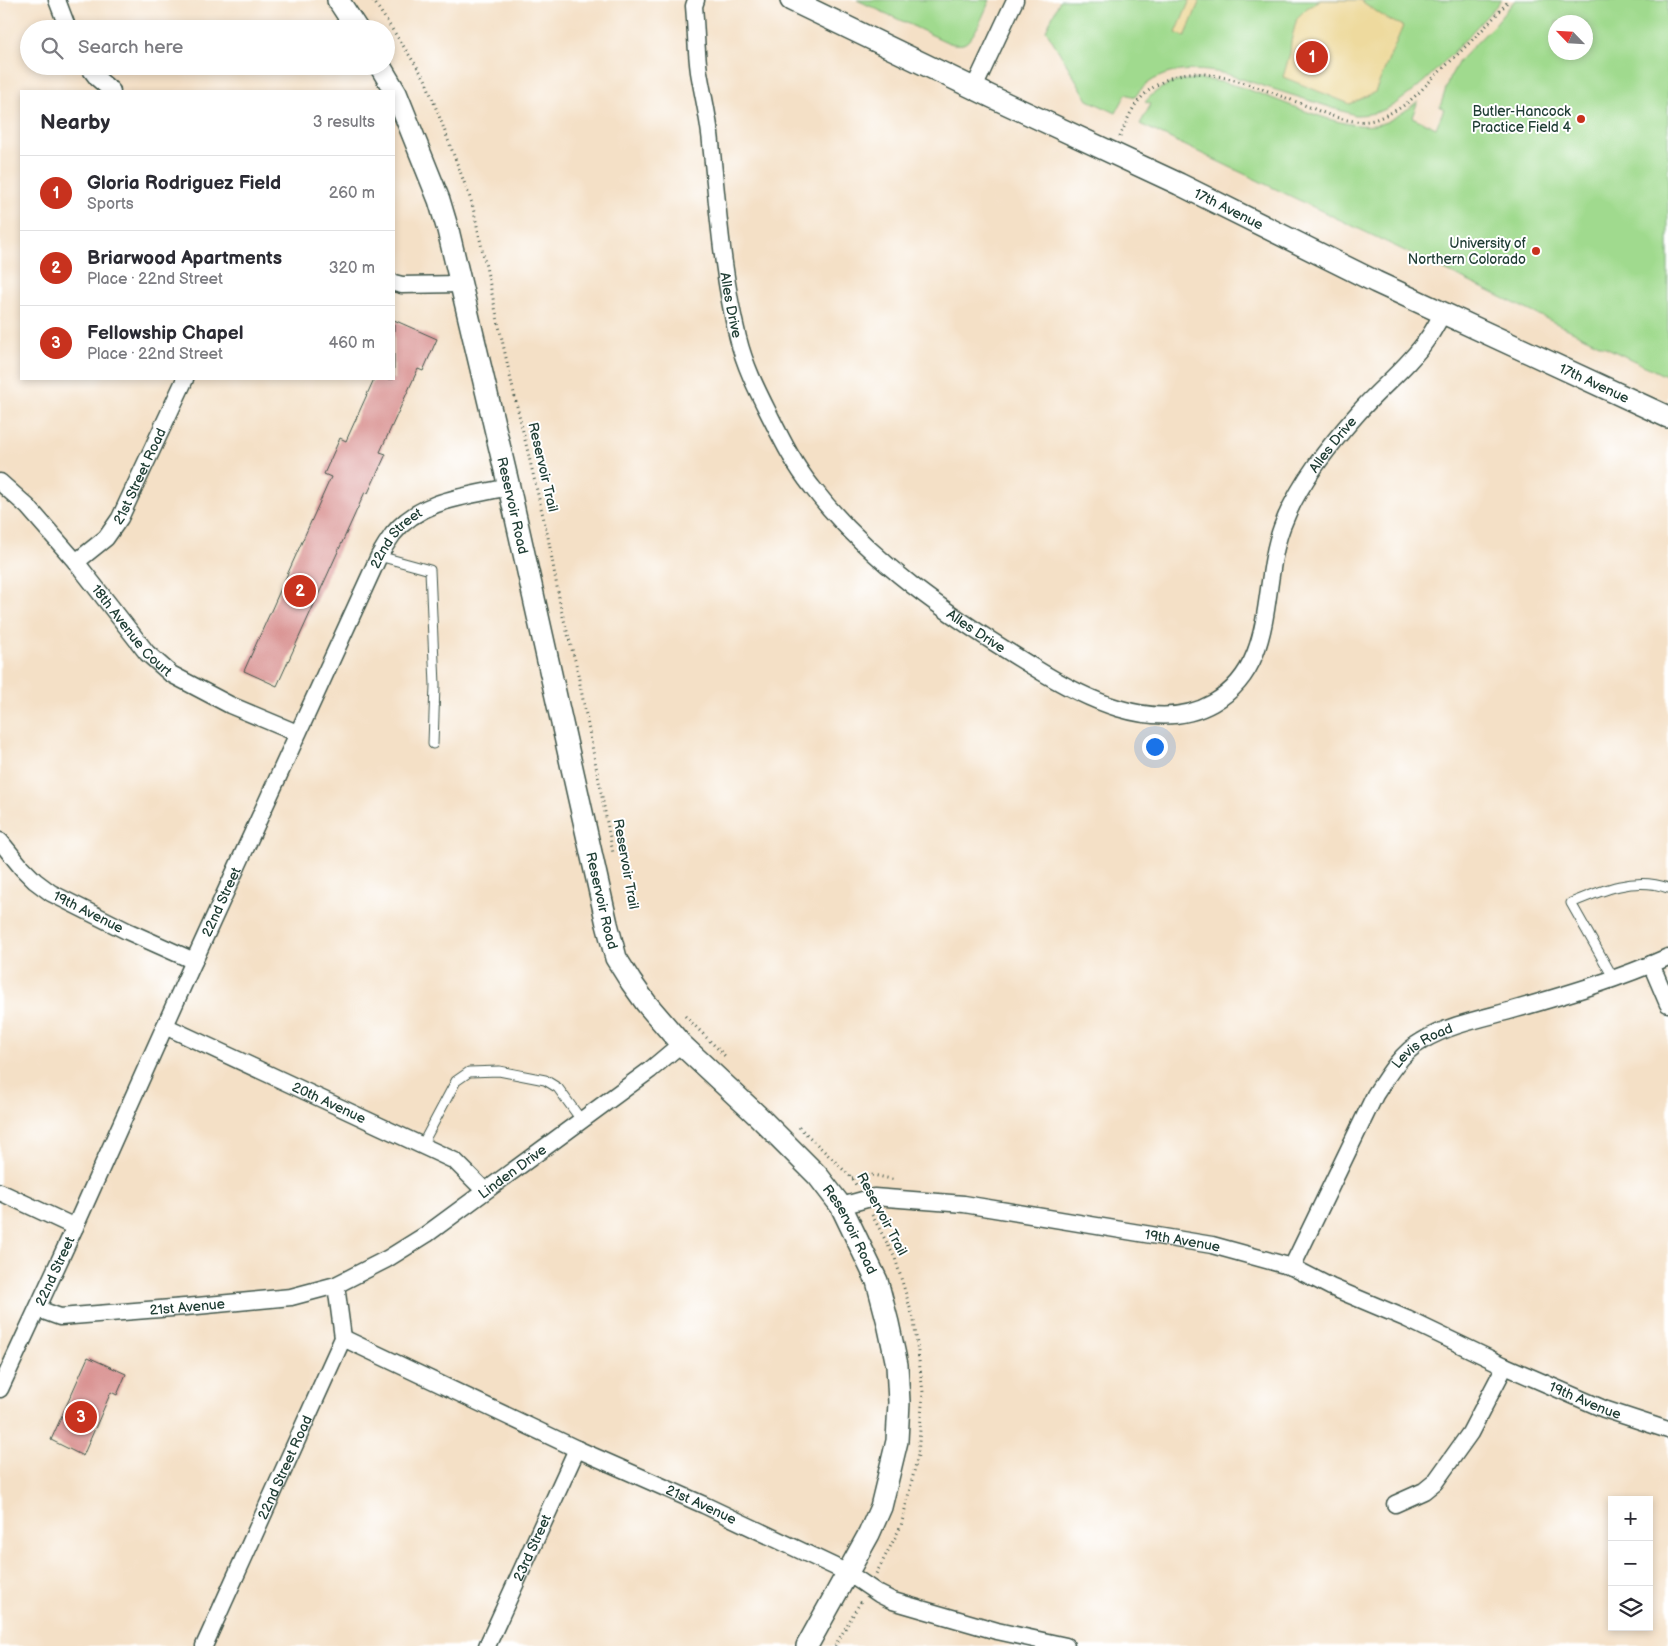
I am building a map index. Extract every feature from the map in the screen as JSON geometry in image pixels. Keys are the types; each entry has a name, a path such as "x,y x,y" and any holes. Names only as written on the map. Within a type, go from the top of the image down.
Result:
{"street":[{"path":"58,0 65,20"},
{"path":"338,0 351,20"},
{"name":"Alles Drive","path":"696,0 694,6 699,69 709,125 722,252 738,339 750,377 790,454 811,486 843,523 902,578 973,630 1056,682 1100,702 1147,716 1179,715 1211,705 1231,690 1250,666 1261,638 1281,529 1294,500 1319,460 1359,412 1396,375 1425,342 1443,313"},
{"name":"17th Avenue","path":"790,0 1113,152 1376,282 1668,417"},
{"path":"974,88 1015,0"},
{"path":"95,75 111,90"},
{"name":"Reservoir Road","path":"385,75 393,90"},
{"name":"Reservoir Road","path":"395,94 439,200 448,230 509,487 606,924 616,958 646,1003 681,1044 758,1116 818,1176 841,1206 877,1281 897,1365 899,1402 897,1441 882,1507 807,1646"},
{"path":"395,283 460,284"},
{"name":"21st Street Road","path":"76,562 106,538 120,518 185,380"},
{"name":"18th Avenue Court","path":"0,482 28,507 76,562 147,653 171,674 230,705 297,733"},
{"name":"22nd Street","path":"0,1389 76,1226 297,733 379,556 401,525 419,512 450,500 509,487"},
{"name":"19th Avenue","path":"0,841 22,868 35,881 51,892 127,931 194,961"},
{"name":"Levis Road","path":"1292,1267 1375,1095 1410,1049 1451,1027 1588,988 1668,957"},
{"path":"1651,964 1668,1004"},
{"name":"20th Avenue","path":"165,1026 455,1161 486,1191"},
{"name":"Linden Drive","path":"336,1285 387,1259 427,1234 582,1121 681,1044"},
{"path":"0,1192 76,1226"},
{"name":"19th Avenue","path":"841,1206 874,1197 974,1205 1212,1245 1292,1267 1331,1287 1604,1409 1668,1430"},
{"path":"336,1285 343,1338"},
{"name":"21st Avenue","path":"38,1308 60,1317 291,1297 336,1285"},
{"name":"21st Avenue","path":"343,1338 577,1449 848,1573 869,1588 893,1601 997,1631 1066,1646"},
{"name":"22nd Street Road","path":"204,1646 343,1338"},
{"path":"1395,1504 1424,1490 1435,1482 1470,1433 1505,1366"},
{"name":"23rd Street","path":"487,1646 577,1449"}],"lane":[{"path":"379,556 430,570 435,685 433,744"},
{"path":"1614,979 1571,903 1607,888 1642,882 1668,888"},
{"path":"422,1145 456,1081 470,1072 499,1072 545,1080 558,1088 582,1121"}],"path":[{"name":"Reservoir Trail","path":"374,0 387,20"},
{"path":"1113,152 1134,107 1143,96 1155,86 1172,78 1190,73 1219,76 1345,119 1373,120 1399,109 1410,100 1459,54 1509,0"},
{"name":"Reservoir Trail","path":"395,33 425,79 472,203 548,537 561,609 576,664 614,858"},
{"path":"679,1010 726,1057"},
{"name":"Reservoir Trail","path":"796,1124 852,1178 895,1258 914,1321 923,1392 918,1455 901,1526 869,1588 835,1646"},
{"path":"852,1178 873,1174 898,1181"}],"green space":[{"path":"857,0 990,0 979,25 967,42 953,44"},
{"path":"1060,0 1502,0 1437,69 1410,93 1381,111 1355,115 1226,74 1202,70 1176,72 1153,80 1143,87 1135,97 1126,94 1116,113 1088,100 1046,30"},
{"name":"University of Northern Colorado","path":"1515,0 1668,0 1668,377 1140,124 1151,104 1145,102 1168,85 1195,79 1224,83 1255,92 1318,116 1348,124 1380,124 1397,116 1418,101 1412,117 1436,128 1444,109 1440,107 1449,79 1459,61 1496,23"}],"sand":[{"path":"1190,0 1200,0 1185,37 1176,33"},
{"path":"1321,0 1360,0 1387,19 1403,26 1375,92 1350,104 1283,77 1297,18 1307,8"}],"building":[{"path":"395,320 437,339 423,371 418,369 380,452 386,454 368,493 365,492 277,686 244,671 331,477 324,474 340,438 346,441 374,380 395,380"},
{"path":"88,1357 126,1374 117,1395 111,1392 83,1456 51,1440"}],"place":[{"name":"Gloria Rodriguez Field","path":"1312,57"},
{"name":"Butler-Hancock Practice Field 4","path":"1581,119"},
{"name":"University of Northern Colorado","path":"1536,251"},
{"name":"Briarwood Apartments","path":"300,591"},
{"name":"Fellowship Chapel","path":"81,1417"}]}
